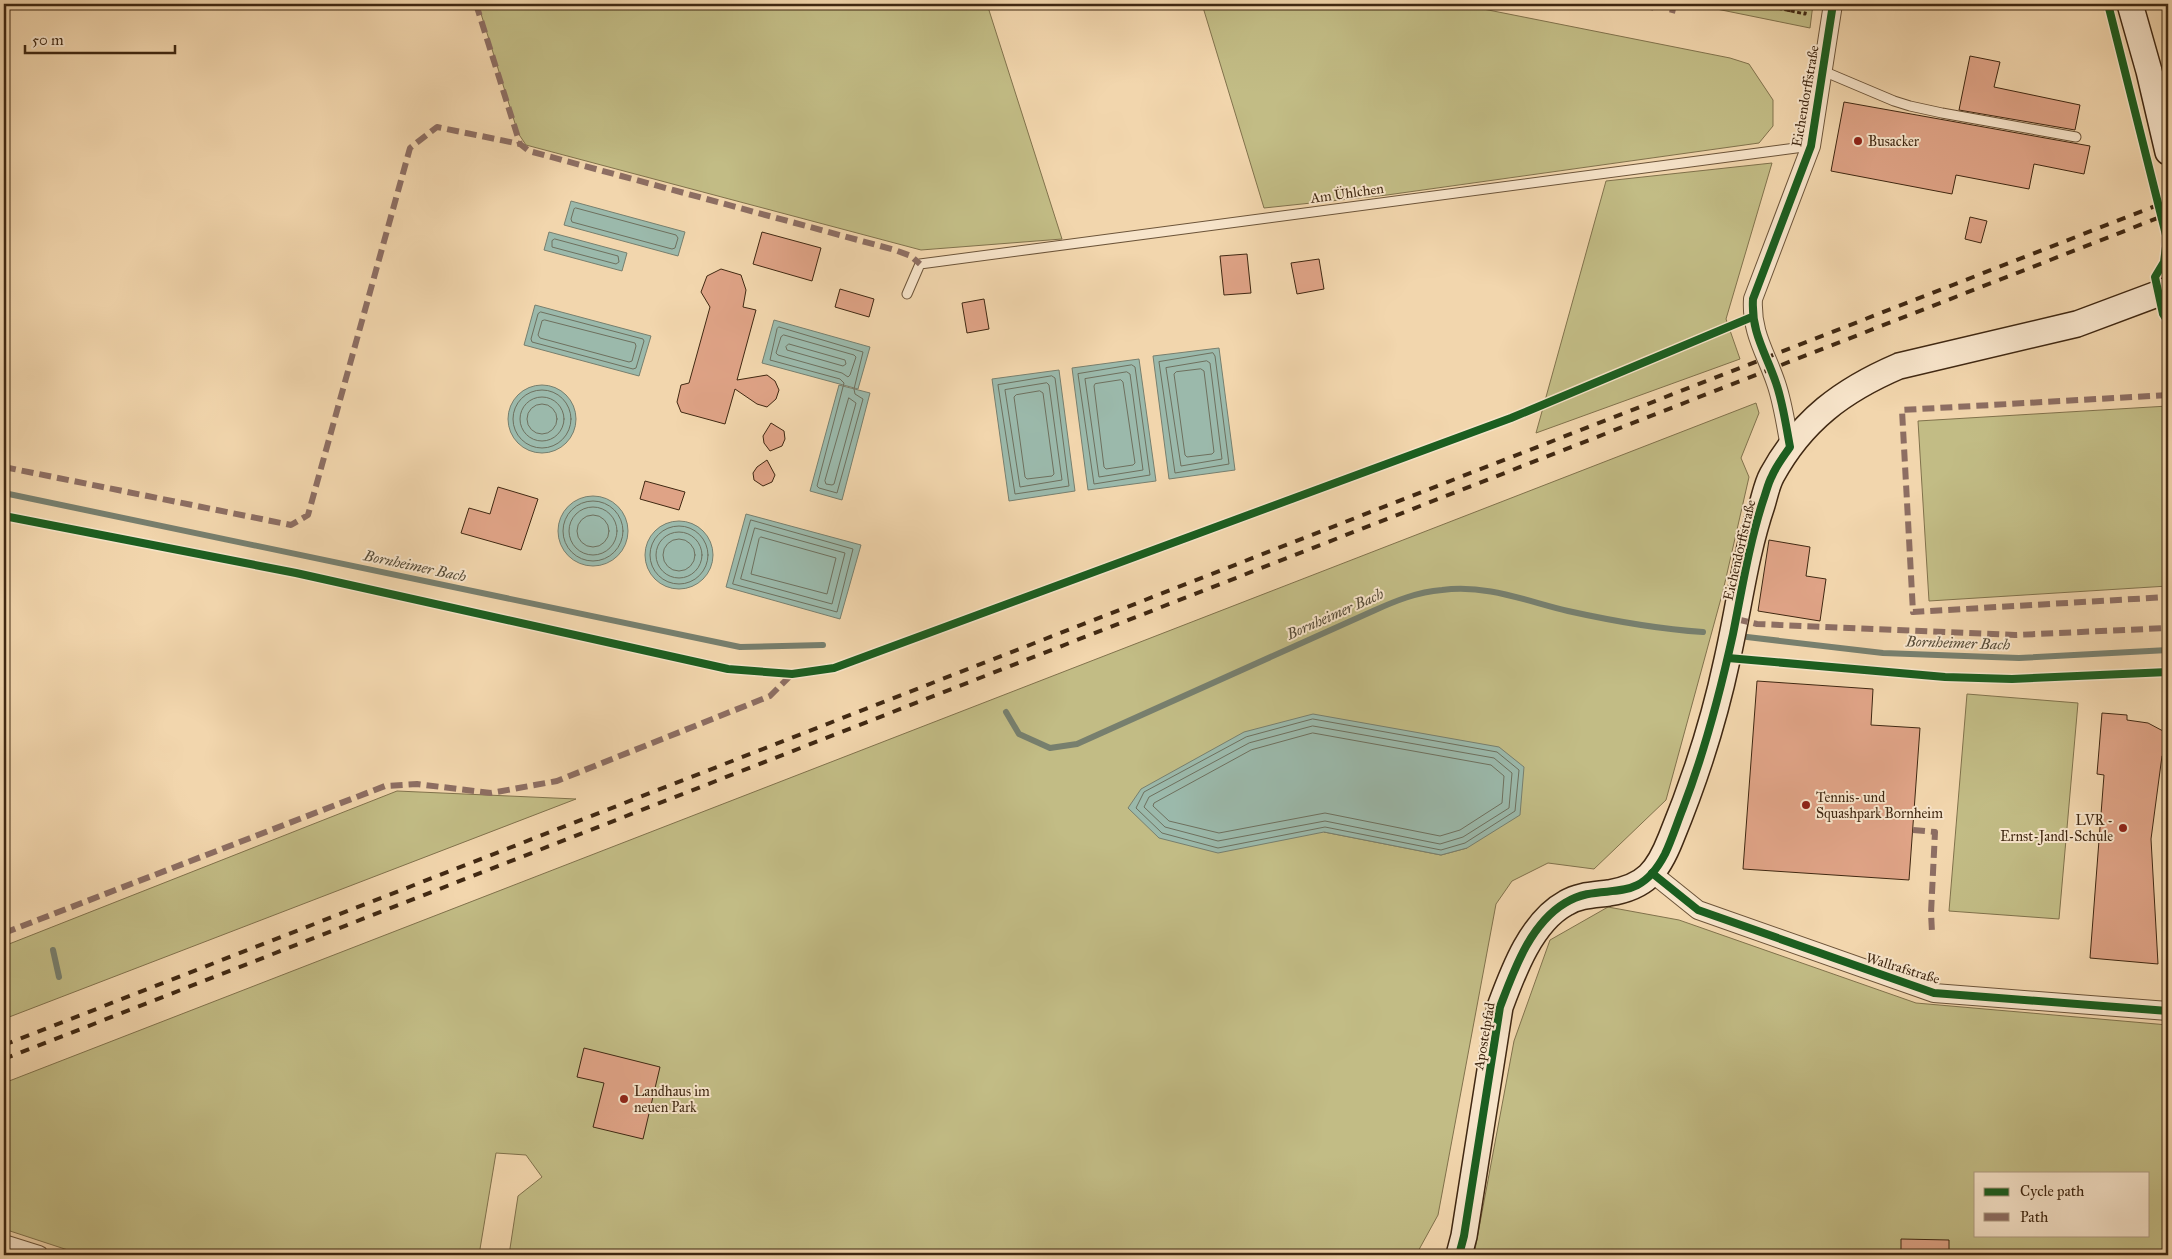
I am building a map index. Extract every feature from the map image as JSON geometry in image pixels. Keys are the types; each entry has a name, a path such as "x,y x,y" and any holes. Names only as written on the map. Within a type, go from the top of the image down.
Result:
{"street":[{"name":"Eichendorffstraße","path":"1790,447 1777,384 1764,356 1752,317 1753,299 1811,146 1833,4"},
{"path":"2130,4 2149,71 2168,152"},
{"name":"Eichendorffstraße","path":"1652,873 1666,851 1693,781 1710,729 1728,658 1754,527 1772,476 1790,447 1808,425 1839,397 1871,378 1899,366 2077,324 2168,290"},
{"name":"Wallrafstraße","path":"1652,873 1698,910 1934,993 2168,1011"},
{"name":"Apostelpfad","path":"1459,1255 1464,1236 1500,1007 1511,977 1527,945 1549,915 1566,902 1586,895 1629,889 1642,883 1652,873"},
{"path":"4,1244 39,1255"}],"lane":[{"path":"1824,71 1910,106 2076,137"},
{"name":"Am Ühlchen","path":"907,294 920,264 1811,146"}],"path":[{"path":"1759,4 1805,14 1807,4"},
{"path":"1789,12 1790,4"}],"shaded area":[{"path":"478,4 987,4 1062,239 921,250 526,145 518,133"},
{"path":"1202,4 1458,4 1730,58 1749,64 1773,100 1773,126 1759,143 1387,195 1264,208"},
{"path":"1692,4 1813,4 1810,28"},
{"path":"1772,163 1726,319 1740,359 1536,433 1606,181"},
{"path":"1756,403 1759,413 1741,458 1749,477 1723,591 1666,800 1594,869 1548,863 1512,881 1496,904 1438,1215 1416,1255 509,1255 518,1196 542,1177 526,1155 496,1153 479,1255 83,1255 4,1229 4,1083","holes":["1324,832 1467,848 1441,855"]},
{"path":"2168,406 2168,586 1929,601 1918,421"},
{"path":"1967,694 2078,703 2059,919 1949,911"},
{"path":"397,791 576,799 4,1019 4,946"},
{"path":"1608,907 1679,920 1916,1003 2168,1025 2168,1255 1474,1255 1514,1041 1550,940"}],"water":[{"path":"571,201 685,232 678,256 564,225"},
{"path":"549,232 627,253 622,271 544,250"},
{"path":"535,305 651,336 639,376 524,345"},
{"path":"774,320 870,347 858,389 762,363"},
{"path":"1219,348 1235,470 1169,479 1153,356"},
{"path":"1139,359 1156,481 1088,490 1072,368"},
{"path":"1059,370 1075,491 1009,501 992,379"},
{"path":"542,385 555,388 566,395 573,406 576,419 573,432 566,443 555,450 542,453 529,450 518,443 511,432 508,419 511,406 518,395 529,388"},
{"path":"839,385 870,393 842,500 810,491"},
{"path":"593,496 606,499 618,506 625,518 628,531 625,544 618,556 606,563 593,566 580,563 568,556 561,544 558,531 561,518 568,506 580,499"},
{"path":"746,514 861,545 840,619 726,587"},
{"path":"672,521 686,521 698,526 708,536 713,548 713,562 708,574 698,584 686,589 672,589 660,584 650,574 645,562 645,548 650,536 660,526"},
{"path":"1313,714 1499,747 1524,767 1520,815 1467,848 1441,855 1324,832 1218,853 1159,838 1128,808 1141,789 1244,732"}],"building":[{"path":"1970,56 2000,62 1994,87 2080,105 2075,130 1959,110"},
{"path":"1844,102 2090,146 2084,174 2034,164 2029,189 1956,175 1952,194 1831,171"},
{"path":"1970,217 1987,221 1981,243 1965,239"},
{"path":"762,232 821,248 812,281 753,264"},
{"path":"1247,254 1251,293 1224,295 1220,256"},
{"path":"1319,259 1324,289 1297,294 1291,263"},
{"path":"721,269 741,275 746,290 743,307 756,310 737,380 767,375 775,381 779,390 776,399 767,407 757,404 735,389 725,424 681,412 677,402 681,385 689,383 710,307 701,292 707,276"},
{"path":"840,289 874,299 869,317 835,307"},
{"path":"984,299 989,329 967,333 962,303"},
{"path":"771,423 784,431 785,439 782,446 770,451 764,443 763,436"},
{"path":"767,460 775,475 772,482 763,486 754,480 753,473 757,467"},
{"path":"645,481 685,492 679,510 640,499"},
{"path":"498,487 538,499 521,550 461,533 469,508 490,514"},
{"path":"1769,540 1810,547 1806,576 1826,579 1820,621 1758,611"},
{"name":"Tennis- und Squashpark Bornheim","path":"1757,681 1873,689 1871,725 1920,728 1909,880 1743,869"},
{"path":"2102,713 2127,715 2127,720 2148,723 2163,731 2168,740 2167,750 2162,756 2151,839 2158,964 2090,958 2104,775 2097,774"},
{"name":"Landhaus im neuen Park","path":"584,1048 660,1067 643,1139 593,1127 604,1083 577,1077"},
{"path":"1901,1239 1949,1240 1949,1255 1901,1255"}],"waterway":[{"name":"Bornheimer Bach","path":"4,493 740,647 823,645"},
{"name":"Bornheimer Bach","path":"1006,712 1019,734 1050,748 1077,744 1390,604 1433,591 1458,589 1490,591 1602,618 1652,627 1703,632"},
{"name":"Bornheimer Bach","path":"1747,637 1883,653 2019,658 2168,650"},
{"path":"53,950 59,977"}],"railway":[{"path":"4,1045 2168,201"},
{"path":"4,1059 2168,214"}],"marked path":[{"path":"476,4 520,144 529,151 895,250 911,256 920,264"},
{"path":"1650,10 1651,4"},
{"path":"1672,13 1674,4"},
{"path":"4,467 291,525 308,515 410,148 437,127 520,144"},
{"path":"2168,395 1902,410 1913,612 2168,597"},
{"path":"1736,619 1757,624 2015,635 2168,628"},
{"path":"4,933 385,786 417,784 491,793 557,781 770,696 792,674"},
{"path":"1913,830 1935,832 1931,913 1932,932"}],"cycle path":[{"path":"1459,1255 1464,1236 1500,1007 1517,963 1542,923 1565,903 1579,896 1631,888 1643,882 1654,871 1670,843 1705,743 1728,656 1758,517 1771,479 1790,447 1778,391 1754,322 1753,299 1811,146 1833,4"},
{"path":"2108,4 2167,239 2164,262 2155,277 2163,314 2168,322"},
{"path":"4,516 296,573 728,669 792,674 834,668 1511,418 1752,317"},
{"path":"1728,658 1945,677 2012,679 2168,672"},
{"path":"1652,873 1698,910 1934,993 2168,1011"}],"place":[{"name":"Busacker","path":"1858,141"},
{"name":"Tennis- und Squashpark Bornheim","path":"1806,805"},
{"name":"LVR - Ernst-Jandl-Schule","path":"2123,828"},
{"name":"Landhaus im neuen Park","path":"624,1099"}]}
